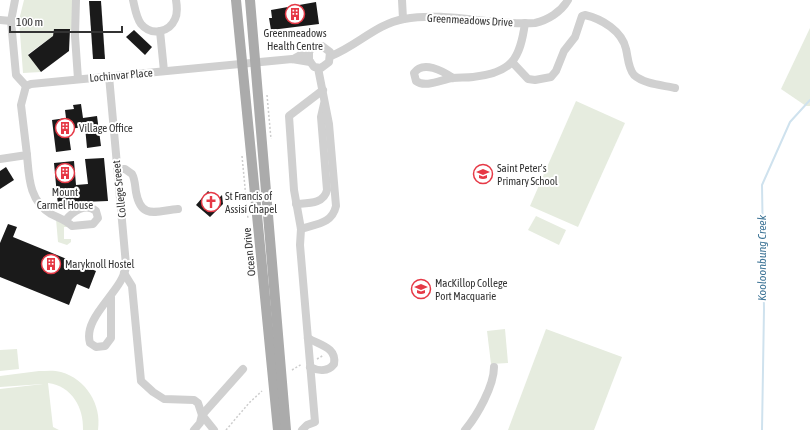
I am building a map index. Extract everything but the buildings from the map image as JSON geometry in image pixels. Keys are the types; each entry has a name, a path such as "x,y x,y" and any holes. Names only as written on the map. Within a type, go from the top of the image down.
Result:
{"main road":[{"name":"Ocean Drive","path":"236,0 265,282 278,430"},
{"name":"Ocean Drive","path":"250,0 286,430"}],"street":[{"path":"15,0 11,21 16,75 26,86 21,105 32,194 44,209 66,220 72,226 93,224 98,218 96,212 91,208 76,210 66,220"},
{"name":"Lochinvar Place","path":"76,0 75,36 78,79"},
{"path":"133,0 142,26 148,30 160,31 171,26 175,20 177,13 176,0"},
{"path":"402,0 403,19"},
{"name":"Greenmeadows Drive","path":"292,59 309,52 314,47 319,45 329,52 361,35 367,36 379,27 403,19 445,18 525,23 544,20 564,7 568,0"},
{"path":"513,63 528,79 535,80 551,77 556,72 564,51 575,37 582,16 585,15 613,28 620,34 626,47 630,69 634,75 647,81 675,88"},
{"path":"0,20 11,21"},
{"path":"453,78 488,75 513,63 522,45 525,23"},
{"name":"Lochinvar Place","path":"160,31 164,71"},
{"path":"309,52 310,62"},
{"path":"301,229 327,221 334,212 336,206 329,124 321,67 329,62 329,52"},
{"name":"Greenmeadows Drive","path":"242,63 292,59 310,62 321,67"},
{"name":"Lochinvar Place","path":"26,86 37,82 242,63"},
{"name":"College Sreeet","path":"109,76 126,261 124,273 111,297"},
{"path":"302,430 307,425 315,426 300,244 301,229 296,204 289,116 323,89"},
{"path":"296,204 319,201 325,196 326,184 321,117 325,99"},
{"path":"0,159 27,155"},
{"path":"117,169 126,169 132,174 139,204 142,209 150,212 178,209"},
{"path":"124,273 130,281 133,291 141,381 164,399 194,400 200,406 202,415 200,424 194,430"},
{"path":"111,297 111,338 105,346 96,347 90,343 89,331 105,301 111,297"},
{"path":"308,338 328,348 334,354 335,359 334,364 328,369 315,370 310,367"},
{"path":"465,430 474,419 494,377 494,367"},
{"path":"202,415 243,369"},
{"path":"202,415 214,430"}],"path":[{"path":"226,430 248,403 262,391"}],"shaded area":[{"path":"24,0 75,0 72,30 54,29 53,36 28,54 41,72 23,73 19,20"},
{"path":"810,28 810,106 806,106 781,89"},
{"path":"576,101 625,123 578,227 530,206"},
{"path":"536,216 566,230 559,245 528,230"},
{"path":"56,219 71,227 64,227 64,239 71,239 71,242 67,245 58,242"},
{"path":"505,329 508,363 491,364 487,331"},
{"path":"546,329 622,357 594,430 508,430"},
{"path":"17,349 19,369 0,371 0,350"},
{"path":"39,371 61,372 70,375 85,387 95,403 99,421 98,430 83,430 83,422 79,406 75,399 64,389 48,383 53,427 59,430 0,430 0,389 43,384 0,387 0,376"}],"waterway":[{"name":"Kooloonbung Creek","path":"762,430 764,309 762,185 790,122 810,100"}],"place":[{"name":"Greenmeadows Health Centre","path":"295,14"},
{"name":"Village Office","path":"65,128"},
{"name":"Mount Carmel House","path":"65,173"},
{"name":"Saint Peter's Primary School","path":"483,174"},
{"name":"St Francis of Assisi Chapel","path":"211,202"},
{"name":"Maryknoll Hostel","path":"51,264"},
{"name":"MacKillop College Port Macquarie","path":"421,289"}]}
